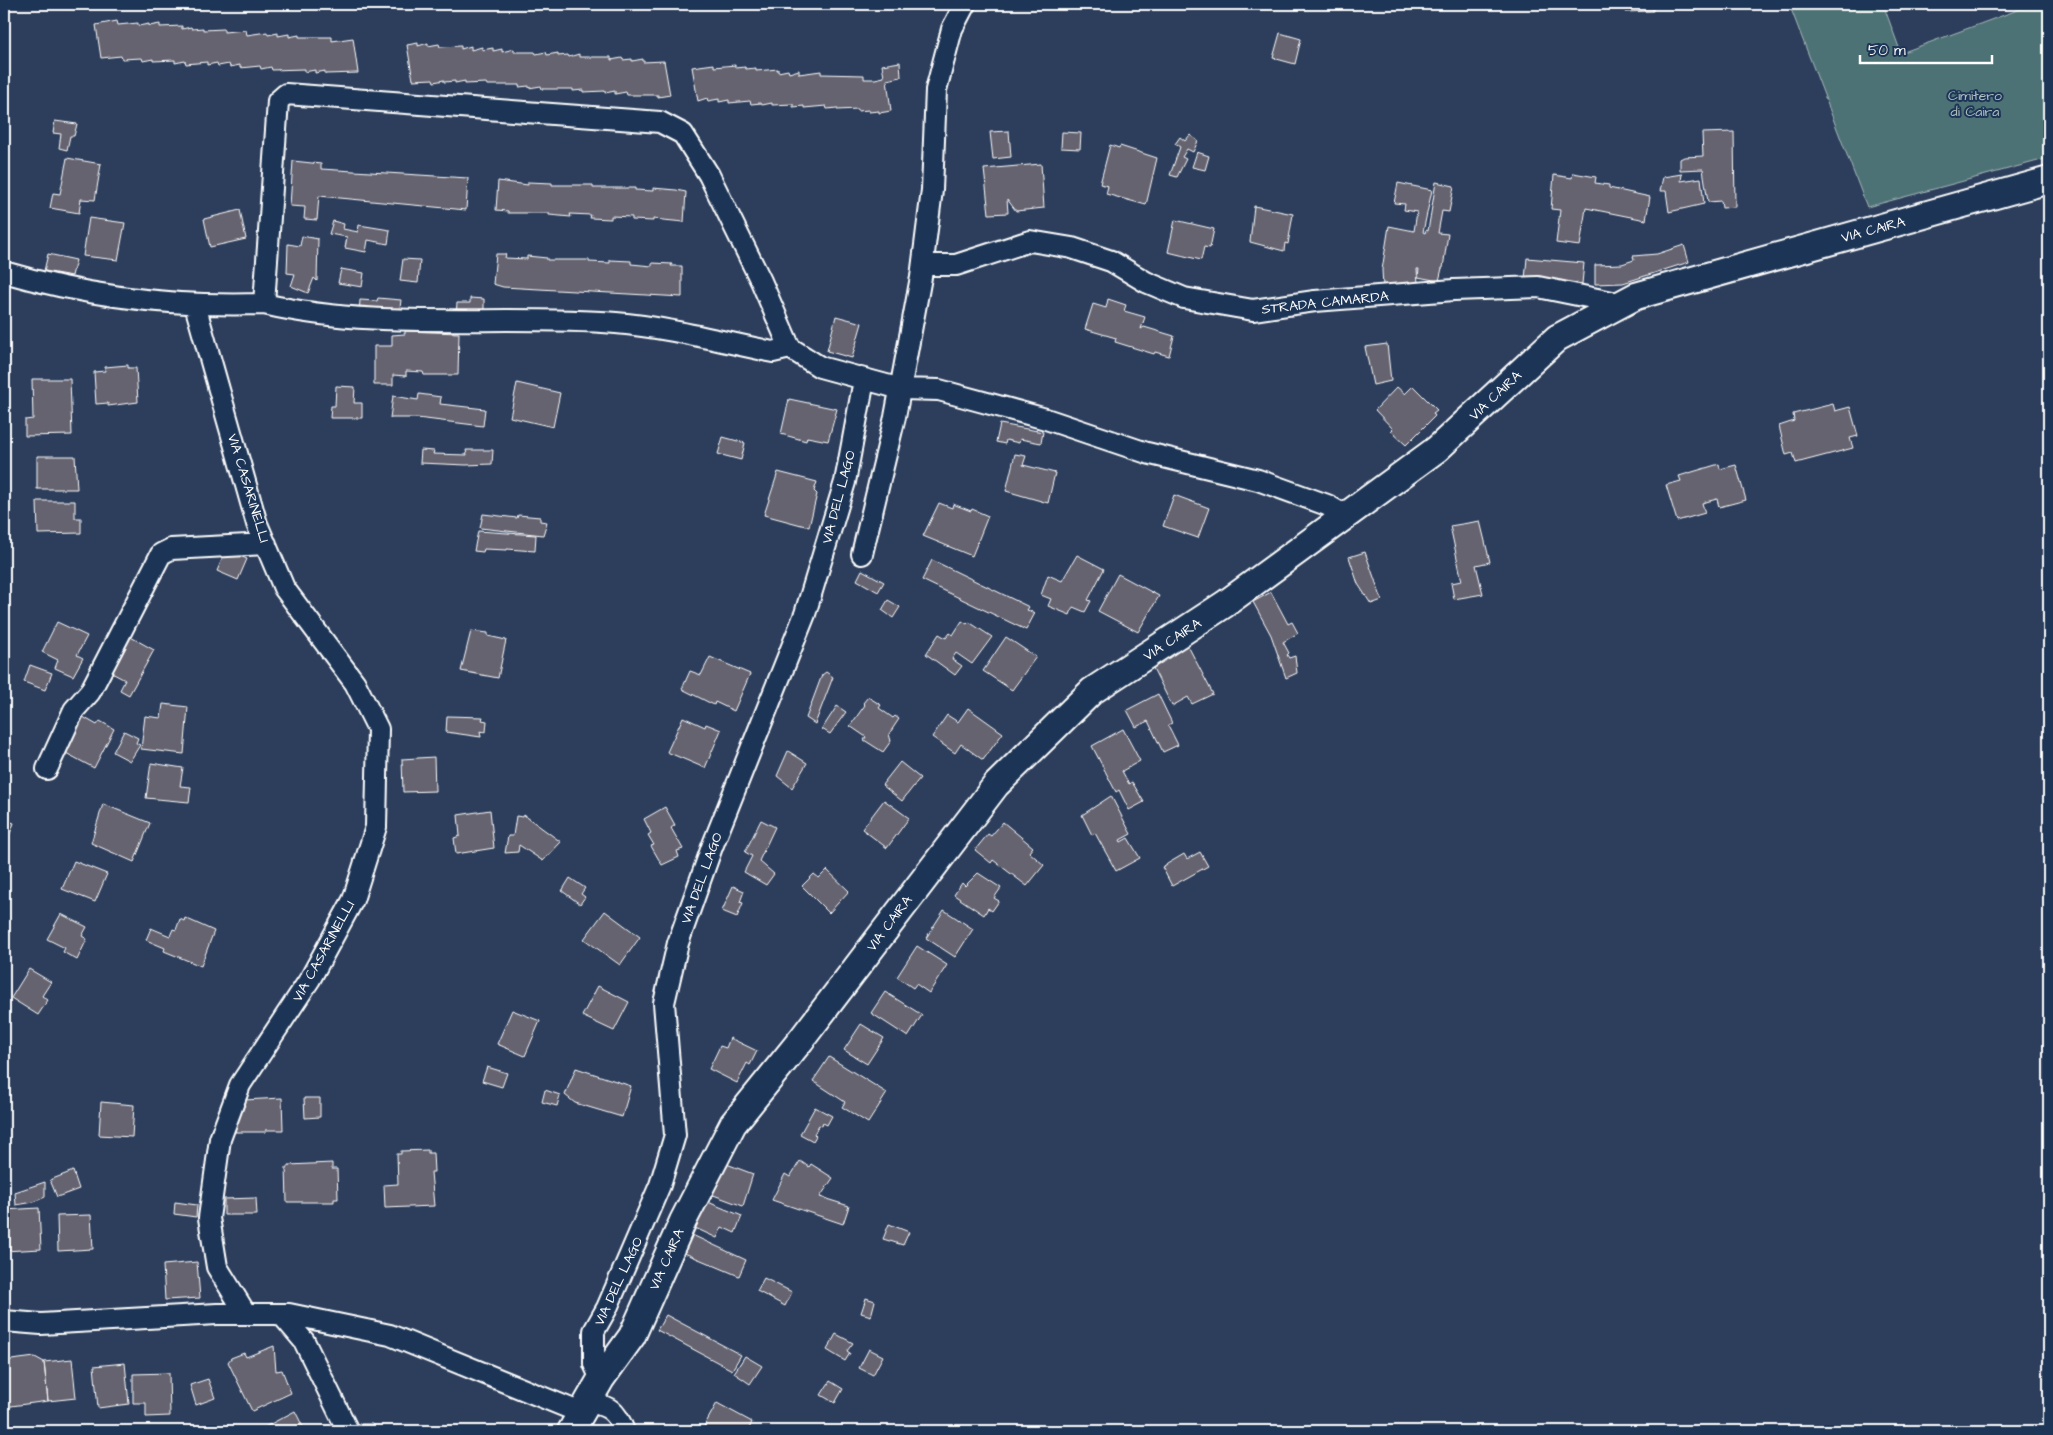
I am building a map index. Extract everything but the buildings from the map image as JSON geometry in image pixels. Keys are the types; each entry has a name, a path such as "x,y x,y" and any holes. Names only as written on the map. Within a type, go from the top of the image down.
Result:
{"street":[{"path":"862,554 901,389 923,265 932,190 936,90 952,29 965,4"},
{"path":"264,304 278,101 286,94 660,122 683,134 710,175 761,281 790,348 820,367 901,389 939,390 1046,419 1147,453 1258,480 1327,505 1346,516"},
{"name":"VIA CAIRA","path":"585,1406 632,1336 683,1221 733,1124 801,1040 996,785 1092,691 1225,604 1437,449 1557,338 1646,293 2049,180"},
{"name":"STRADA CAMARDA","path":"923,265 956,265 1030,241 1072,248 1112,261 1146,282 1184,298 1254,310 1315,301 1454,290 1538,287 1622,304"},
{"path":"4,272 36,282 144,301 195,305 264,304 295,312 376,318 470,322 537,320 618,323 712,339 773,352 790,348"},
{"name":"VIA CASARINELLI","path":"195,305 257,524 284,588 355,683 378,729 376,827 353,900 310,979 240,1085 220,1140 209,1218 217,1267 246,1314"},
{"name":"VIA DEL LAGO","path":"585,1406 594,1364 594,1332 607,1308 660,1185 675,1135 664,1003 678,943 712,847 805,614 845,482 864,380"},
{"path":"47,769 74,710 90,692 161,554 171,549 266,544"},
{"path":"281,1314 304,1341 348,1431"},
{"path":"4,1321 41,1324 281,1314 390,1335 585,1406 603,1405 617,1414 624,1431"}],"green space":[{"name":"Cimitero di Caira","path":"1806,4 1883,4 1901,53 2034,4 2049,4 2049,158 1867,207 1791,9"}]}
